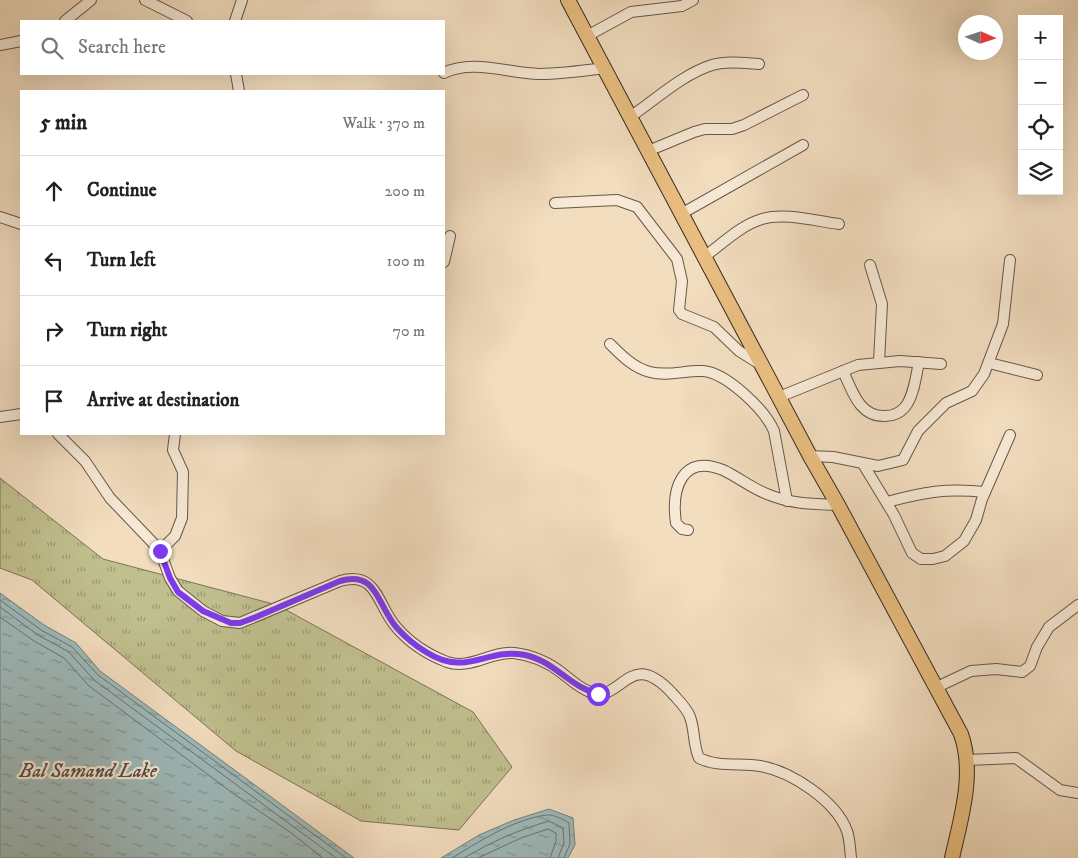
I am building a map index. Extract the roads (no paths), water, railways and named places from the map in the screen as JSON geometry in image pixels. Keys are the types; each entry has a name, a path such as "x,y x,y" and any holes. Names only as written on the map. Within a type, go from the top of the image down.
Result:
{"highway":[{"path":"568,0 764,366 810,456 961,734 967,760 963,812 952,858"}],"street":[{"path":"66,20 92,0"},
{"path":"145,0 185,20"},
{"path":"235,20 242,0"},
{"path":"587,36 631,12 682,6 693,0"},
{"path":"0,44 20,41"},
{"path":"630,118 698,71 712,65 727,62 759,64"},
{"path":"445,72 454,68 471,66 539,74 604,68"},
{"path":"236,75 239,90"},
{"path":"648,151 694,132 732,129 744,125 803,94"},
{"path":"682,214 803,145"},
{"path":"555,203 617,200 637,207 677,259 681,276 679,303 682,314 714,327 747,358 764,366"},
{"path":"0,217 20,224"},
{"path":"704,257 746,226 762,219 777,217 839,224"},
{"path":"445,258 450,236"},
{"path":"810,456 833,457 878,466 903,460 918,431 946,403 977,386 989,363 998,339 1006,308 1010,260"},
{"path":"870,265 882,304 880,362"},
{"path":"610,344 628,361 652,373 670,375 702,371 724,378 760,409 770,421 774,431 787,501"},
{"path":"779,397 858,365 880,362 941,364"},
{"path":"843,371 860,405 870,414 887,416 898,414 905,407 919,362"},
{"path":"989,363 1037,376"},
{"path":"0,417 20,414"},
{"path":"59,435 85,461 110,498 160,551 170,578 178,592 189,603 222,621 240,623 340,581 352,578 362,579 370,584 397,629 427,653 449,663 466,664 512,653 528,656 552,665 578,686 598,694 604,694 631,676 643,674 654,678 666,686 690,717 699,758 710,762 759,766 790,774 812,789 843,822 850,841 851,858"},
{"path":"160,551 175,536 182,518 183,472 174,450 175,435"},
{"path":"864,464 887,502 912,553 921,558 933,559 945,556 964,541 976,520 985,492 1010,435"},
{"path":"688,530 682,529 676,523 678,488 681,477 689,469 700,466 724,471 767,494 787,501 803,504 838,505"},
{"path":"887,502 925,491 956,490 985,492"},
{"path":"935,688 972,671 996,669 1022,672 1030,666 1037,647 1049,627 1078,605"},
{"path":"967,760 1016,758 1060,790 1078,793"}],"water":[{"name":"Bal Samand Lake","path":"0,593 44,625 76,643 100,671 354,858 0,858"},
{"path":"549,809 573,818 575,845 568,858 441,858 479,835 514,820"}]}
